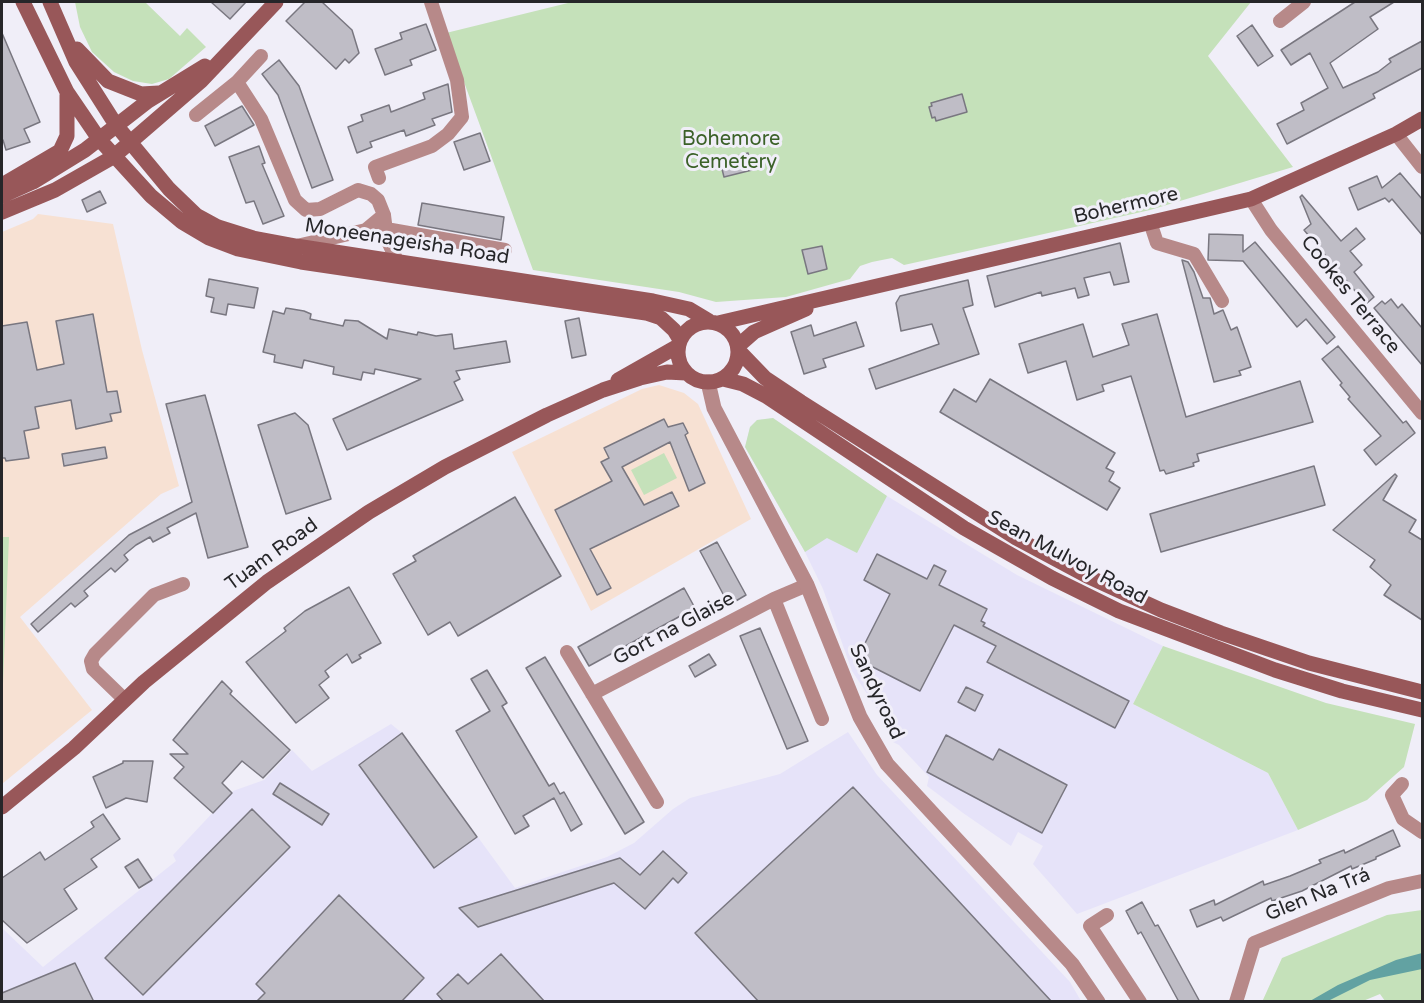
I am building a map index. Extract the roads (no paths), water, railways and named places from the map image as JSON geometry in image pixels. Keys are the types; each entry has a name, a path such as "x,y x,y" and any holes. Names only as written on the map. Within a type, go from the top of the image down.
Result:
{"main road":[{"name":"Moneenageisha Road","path":"23,2 67,92 99,139 113,157 168,211 195,231 222,244 301,262 646,313 661,318 674,330 679,343"},
{"name":"Moneenageisha Road","path":"50,2 76,62 116,125 168,189 206,221 234,233 296,246 653,301 689,309 714,322"},
{"path":"2,212 55,190 113,157 201,81 276,2"},
{"path":"63,33 108,81 141,94 166,92"},
{"path":"2,196 49,173 99,139 148,101 166,92 227,51"},
{"path":"2,185 60,152 67,136 67,92"},
{"name":"Bohermore","path":"714,322 826,300 882,284 1251,199 1396,134 1422,119"},
{"name":"Bohermore","path":"738,348 754,332 826,300"},
{"path":"714,322 731,332 738,348 733,369 715,381 692,378 686,373 678,359 679,343 691,326 714,322"},
{"name":"Tuam Road","path":"2,807 40,777 125,700 267,582 369,512 477,450 603,390 679,343"},
{"name":"Sean Mulvoy Road","path":"738,348 765,378 801,402 1007,532 1087,576 1161,610 1242,640 1344,673 1422,692"},
{"name":"Tuam Road","path":"603,390 667,372 686,373"},
{"name":"Sean Mulvoy Road","path":"715,381 743,384 766,396 964,528 1052,578 1119,611 1275,670 1342,691 1422,710"}],"street":[{"path":"379,178 375,167 432,146 448,134 462,117 457,80 430,2"},
{"path":"1280,21 1304,2"},
{"path":"196,115 237,82 261,56"},
{"path":"237,82 261,119 295,200 306,210 320,209 358,190 371,194 378,200 389,246 397,261"},
{"path":"1396,134 1422,167"},
{"name":"Cookes Terrace","path":"1251,199 1271,230 1422,413"},
{"path":"296,246 366,230 385,222 505,250"},
{"path":"1150,222 1157,243 1194,254 1222,301"},
{"name":"Sandyroad","path":"715,381 714,408 807,585 860,717 887,764 1072,964 1098,1002"},
{"path":"125,700 93,669 91,661 95,654 154,596 183,584"},
{"name":"Gort na Glaise","path":"592,693 774,599 807,585"},
{"path":"774,599 822,719"},
{"path":"567,652 657,802"},
{"path":"1402,784 1392,795 1402,819 1422,832"},
{"name":"Glen Na Trá","path":"1236,1002 1254,943 1389,888 1422,881"},
{"path":"1107,915 1090,926 1140,1002"}],"park label":[{"name":"Bohemore Cemetery","path":"731,152"}]}
